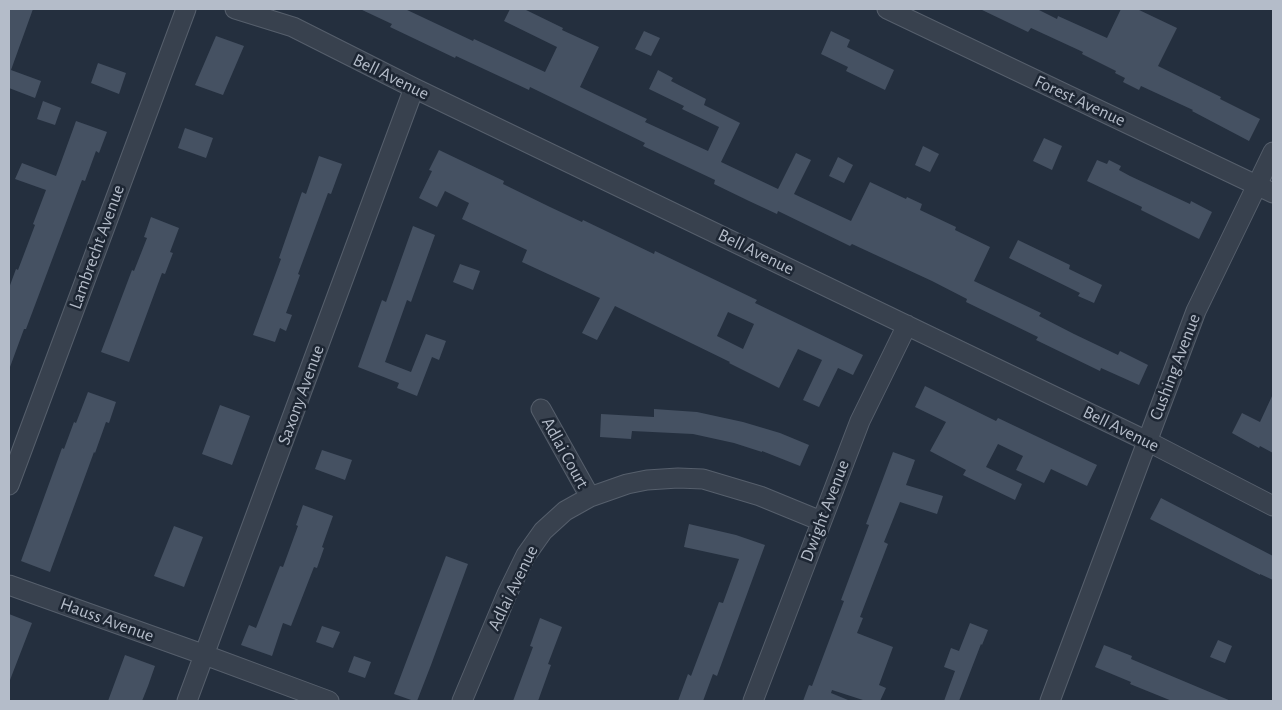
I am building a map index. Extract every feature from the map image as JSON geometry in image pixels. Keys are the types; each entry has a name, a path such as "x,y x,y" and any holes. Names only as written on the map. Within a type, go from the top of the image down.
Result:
{"street":[{"name":"Lambrecht Avenue","path":"9,485 186,9"},
{"name":"Bell Avenue","path":"235,9 292,27 414,88 1147,441 1273,506"},
{"name":"Forest Avenue","path":"887,9 1265,189"},
{"name":"Saxony Avenue","path":"187,701 414,88"},
{"name":"Cushing Avenue","path":"1054,700 1196,311 1265,189 1273,152"},
{"name":"Dwight Avenue","path":"753,701 860,421 908,325"},
{"name":"Adlai Court","path":"541,409 590,497"},
{"name":"Adlai Avenue","path":"462,701 507,594 526,555 550,524 564,512 590,497 626,484 648,480 703,479 760,496 821,521"},
{"name":"Hauss Avenue","path":"9,585 329,701"}],"building":[{"path":"9,9 33,9 11,70 41,81 35,98 9,88"},
{"path":"360,9 405,9 545,72 557,47 504,21 510,9 524,9 563,28 562,30 599,47 580,87 647,119 645,122 708,151 719,127 682,109 684,106 649,89 658,70 673,78 671,81 706,99 704,105 740,123 721,162 778,189 796,153 811,160 794,194 851,221 870,182 906,199 907,197 922,204 920,210 956,227 955,230 990,247 974,281 1041,313 1039,316 1074,334 1118,355 1120,351 1148,365 1139,385 1101,368 1100,371 1036,340 1038,337 966,302 967,299 932,281 852,244 850,246 778,211 777,214 749,201 714,184 715,180 643,146 645,143 530,87 529,90 456,56 455,58 390,27 392,24"},
{"path":"980,9 1037,9 1057,19 1058,16 1107,38 1121,9 1137,9 1177,28 1158,66 1221,97 1220,99 1260,119 1249,141 1193,110 1141,86 1139,90 1123,82 1125,78 1115,73 1116,71 1082,54 1083,52 1031,28 1028,32"},
{"path":"644,31 660,38 651,56 635,49"},
{"path":"831,31 850,40 847,47 894,70 885,90 846,71 848,67 821,54"},
{"path":"216,36 244,46 223,95 195,85"},
{"path":"98,63 126,73 119,94 91,83"},
{"path":"43,101 61,108 55,125 37,119"},
{"path":"76,121 107,132 99,153 96,151 85,181 82,180 10,367 9,288 35,225 33,224 46,190 15,179 22,163 56,176"},
{"path":"185,128 213,138 206,158 178,148"},
{"path":"1044,138 1062,146 1052,170 1033,161"},
{"path":"923,146 939,154 930,172 915,165"},
{"path":"439,150 504,181 503,184 550,207 582,222 583,220 654,254 655,251 757,300 755,303 863,355 853,375 838,368 819,407 803,400 822,360 798,349 779,388 615,306 597,340 582,333 600,298 522,262 527,250 462,219 469,203 445,191 437,207 419,198 432,171 429,170","holes":["728,312 754,324 743,349 717,336"]},
{"path":"319,156 342,164 331,194 328,193 298,274 300,275 286,313 292,315 286,331 280,328 275,342 253,335 281,259 279,258 302,192 306,194"},
{"path":"838,157 853,165 844,183 829,176"},
{"path":"1097,160 1107,164 1109,160 1121,166 1119,170 1130,176 1190,204 1191,201 1212,212 1199,239 1141,210 1142,207 1087,181"},
{"path":"151,217 179,228 170,252 173,253 165,274 162,273 129,362 101,352 132,270 134,271 147,238 144,237"},
{"path":"413,226 435,235 411,302 407,300 385,362 411,372 426,334 446,341 439,360 432,357 417,396 397,388 399,383 358,367 382,300 386,302"},
{"path":"1018,240 1070,265 1069,269 1102,285 1094,303 1078,296 1080,293 1009,258"},
{"path":"460,264 480,271 473,290 453,282"},
{"path":"925,386 996,421 998,418 1097,465 1087,486 1051,469 1044,483 1016,470 1023,456 998,444 986,467 1022,484 1015,500 963,475 966,470 930,451 946,422 915,407"},
{"path":"88,392 116,402 109,423 106,422 94,452 50,572 21,561 62,448 64,449"},
{"path":"1273,394 1273,453 1260,446 1259,448 1232,433 1242,413 1260,422"},
{"path":"220,405 250,416 232,465 202,454"},
{"path":"654,409 697,412 743,422 780,433 809,445 800,466 762,451 693,434 632,431 631,439 600,437 601,414 654,417"},
{"path":"322,450 352,460 345,480 315,469"},
{"path":"893,452 915,460 906,485 943,496 937,514 900,502 884,542 888,544 860,617 863,618 857,633 893,647 879,685 886,688 880,701 866,701 832,690 831,693 848,701 803,701 809,685 812,686 844,601 841,600 869,525 866,524"},
{"path":"1161,498 1273,556 1273,580 1150,519"},
{"path":"303,505 333,516 317,568 314,567 291,626 283,623 272,656 241,645 249,625 256,628 280,566 283,567 298,526 296,525"},
{"path":"689,524 736,535 765,545 717,676 713,674 703,701 678,701 688,674 691,676 719,602 723,603 739,559 684,547"},
{"path":"174,526 203,537 184,587 154,576"},
{"path":"446,556 468,564 417,701 414,701 394,694"},
{"path":"9,614 32,623 10,680 9,679"},
{"path":"540,618 562,627 548,664 551,665 538,701 513,701 533,647 530,646"},
{"path":"970,623 988,630 959,701 944,701 955,671 944,667 951,648 959,651"},
{"path":"322,626 340,632 333,648 316,642"},
{"path":"1218,640 1232,646 1225,663 1210,657"},
{"path":"1104,645 1132,656 1131,659 1231,701 1172,701 1130,684 1131,682 1095,667"},
{"path":"125,655 155,666 148,686 142,701 108,701"},
{"path":"354,656 371,662 365,678 348,672"}]}
